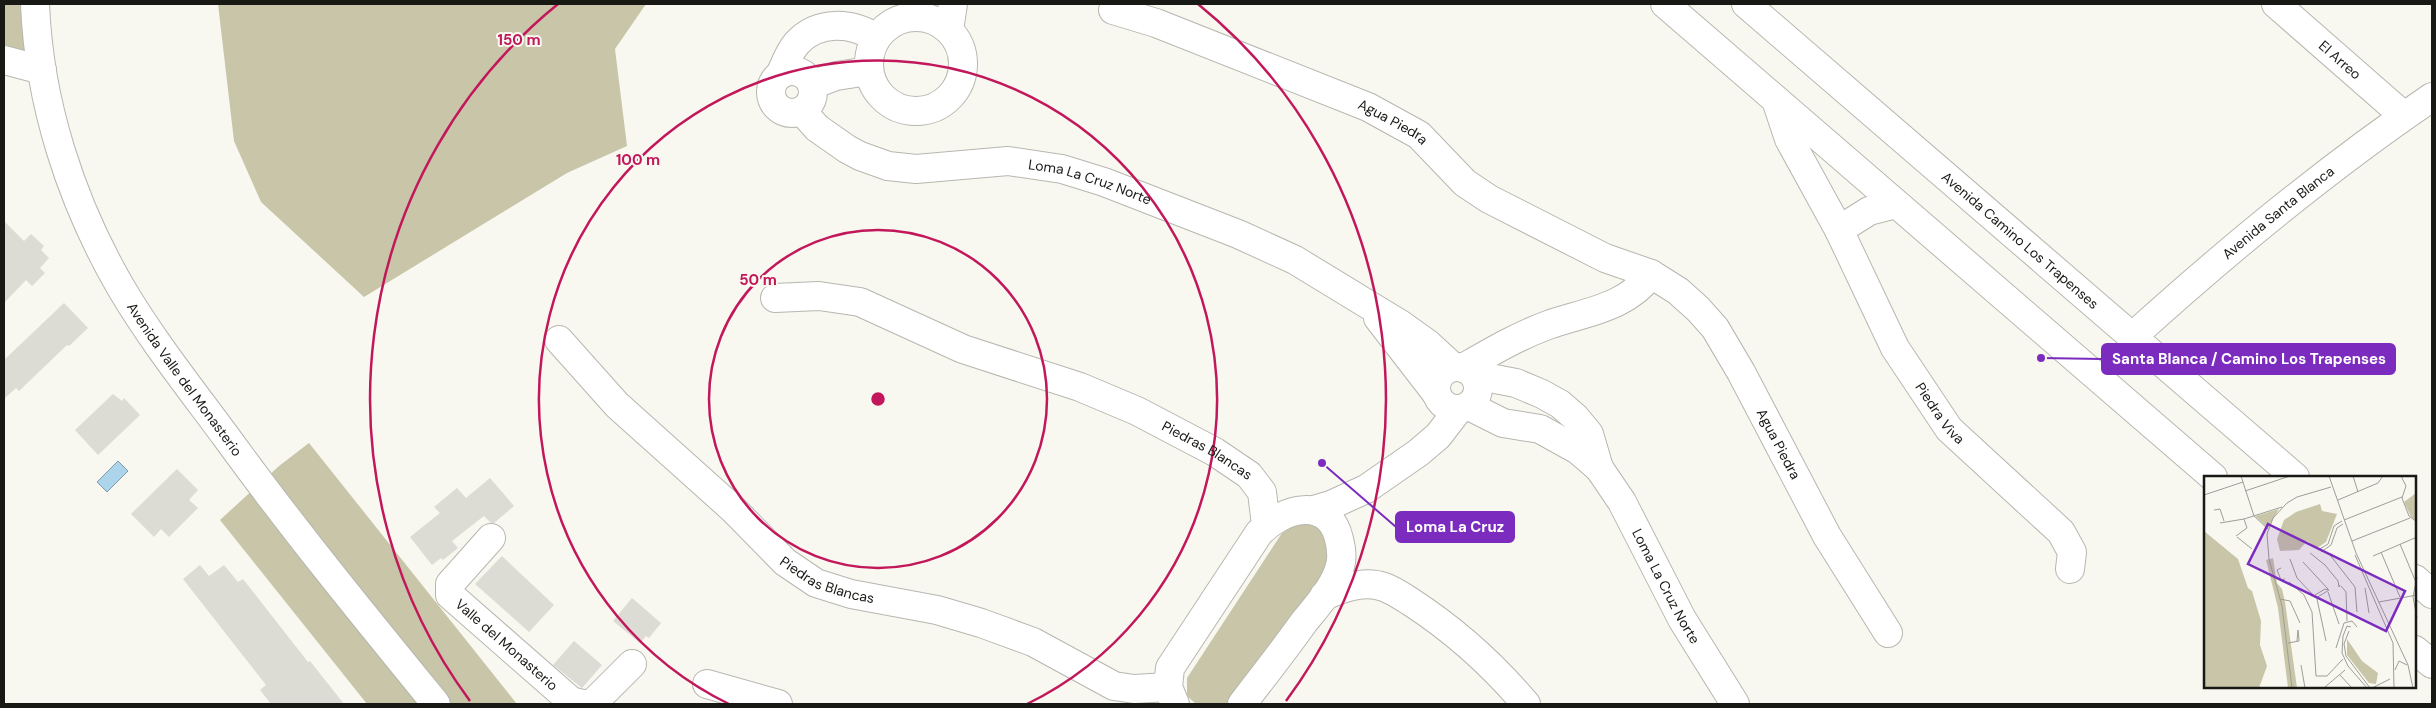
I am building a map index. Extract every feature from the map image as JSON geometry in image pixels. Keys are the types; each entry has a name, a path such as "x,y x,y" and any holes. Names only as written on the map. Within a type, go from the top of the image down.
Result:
{"street":[{"name":"Avenida Valle del Monasterio","path":"35,4 42,70 54,126 84,217 120,287 174,366 266,491 436,704"},
{"path":"949,30 954,4"},
{"path":"1665,4 2212,476"},
{"name":"Avenida Camino Los Trapenses","path":"1746,4 2295,476"},
{"name":"El Arreo","path":"2276,4 2404,116"},
{"name":"Agua Piedra","path":"1113,10 1156,23 1368,106 1419,135 1465,182 1488,199 1606,258 1651,274 1678,291 1715,328 1741,372 1827,536 1888,633"},
{"path":"780,75 791,52 808,34 828,27 849,25 862,29 890,21 921,17 933,20 949,30 956,38 962,55 962,72 954,92 941,103 921,111 898,108 888,103 877,91 869,71 869,54 890,21"},
{"path":"4,60 42,70"},
{"path":"788,71 796,71 808,78 812,85 813,96 802,111 785,112 774,104 771,90 775,80 788,71"},
{"path":"812,85 836,76 857,71 869,71"},
{"name":"Avenida Santa Blanca","path":"2132,337 2266,221 2404,116 2432,97"},
{"name":"Piedra Viva","path":"1776,100 1789,140 1839,230 1895,348 1949,429 2061,532 2072,552 2070,569"},
{"name":"Loma La Cruz Norte","path":"802,111 817,128 847,149 888,166 916,168 1008,161 1062,168 1104,182 1267,247 1315,272 1400,324 1463,370 1516,384 1560,404 1575,417 1589,434 1600,468 1622,502 1682,620 1735,704"},
{"path":"1839,230 1869,211 1896,204"},
{"path":"1463,370 1478,388 1474,401 1450,402 1435,386 1441,373 1463,370 1510,341 1549,325 1597,311 1625,299 1642,287 1651,274"},
{"name":"Piedras Blancas","path":"775,298 819,296 860,302 963,349 1080,387 1137,411 1208,448 1250,475 1262,492 1266,525"},
{"name":"Loma La Cruz Norte","path":"1370,307 1450,402 1503,422 1540,429 1578,450 1600,468"},
{"name":"Piedras Blancas","path":"559,340 617,406 733,509 785,562 804,576 837,591 937,610 998,629 1054,652 1114,686 1171,695 1170,668 1259,532 1266,525 1286,513 1331,505 1366,488 1392,470 1401,454 1416,436 1450,402"},
{"path":"1250,475 1262,480 1332,522 1340,541 1370,578 1426,612 1450,630 1494,669 1526,704"},
{"name":"Piedras Blancas","path":"1242,704 1324,596 1338,572 1340,541 1366,488"},
{"name":"Valle del Monasterio","path":"491,538 450,584 450,595 577,703 594,702 632,664"},
{"path":"2416,579 2432,594"},
{"path":"1324,596 1355,585 1384,587"},
{"path":"2416,651 2432,664"},
{"path":"707,684 778,704"}],"shaded area":[{"path":"4,4 26,4 29,52 4,45"},
{"path":"218,4 646,4 615,49 627,146 567,173 364,297 261,202 234,141"},
{"path":"309,443 517,704 367,704 220,520 279,466"},
{"path":"1296,523 1315,526 1330,539 1329,576 1234,704 1196,704 1187,696 1187,678 1282,533"}],"water":[{"path":"118,461 128,471 107,492 97,482"}],"building":[{"path":"4,221 24,241 31,234 44,246 41,250 49,258 40,268 45,273 32,286 26,280 4,303"},
{"path":"64,303 88,328 69,346 67,345 19,391 16,388 4,399 4,360"},
{"path":"113,394 122,401 124,398 140,415 98,455 75,430"},
{"path":"177,469 198,490 189,500 198,508 169,537 161,529 154,537 131,514"},
{"path":"490,478 514,506 494,523 491,523 484,516 452,541 458,548 443,560 441,558 432,565 410,537 440,513 434,507 457,488 466,498"},
{"path":"502,556 554,605 529,632 475,584"},
{"path":"200,565 209,576 224,565 238,582 243,579 308,662 310,661 344,704 271,704 260,690 266,685 183,579"},
{"path":"632,598 661,623 649,638 646,636 640,643 613,621"},
{"path":"574,641 602,665 582,688 553,665"}],"place":[{"name":"Santa Blanca / Camino Los Trapenses","path":"2041,358"},
{"name":"Loma La Cruz","path":"1322,463"}]}
